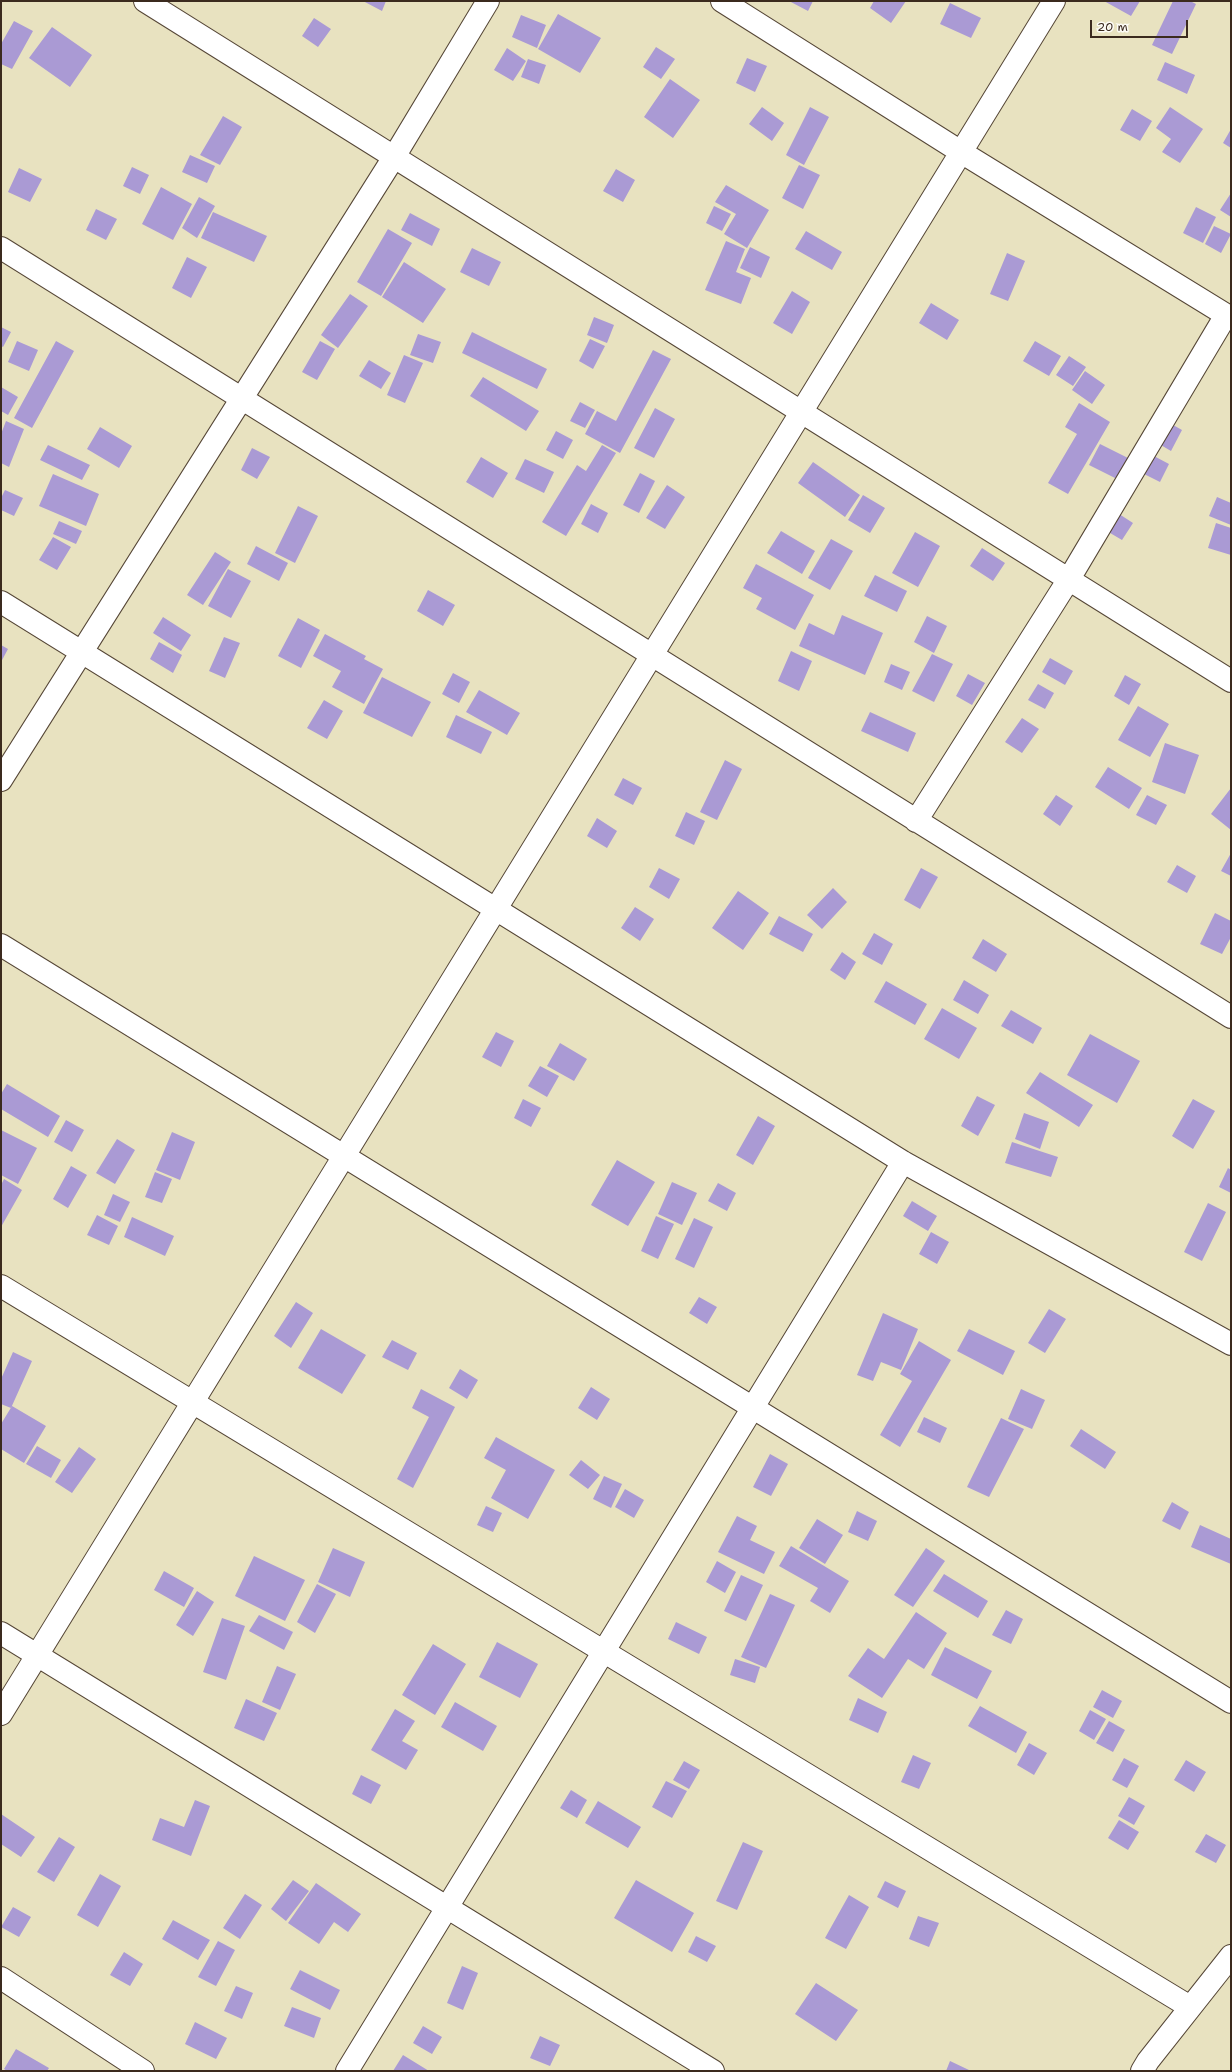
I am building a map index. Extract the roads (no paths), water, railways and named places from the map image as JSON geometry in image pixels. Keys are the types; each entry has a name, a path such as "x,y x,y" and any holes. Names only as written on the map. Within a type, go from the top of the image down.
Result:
{"street":[{"path":"145,1 1231,680"},
{"path":"1,780 394,157 488,1"},
{"path":"722,1 961,152 1228,317 1069,579 916,821"},
{"path":"1,1714 1054,1"},
{"path":"1,248 1231,1018"},
{"path":"1,602 903,1162 1231,1344"},
{"path":"1,945 1231,1702"},
{"path":"347,2071 903,1162"},
{"path":"1,1286 602,1652 1190,2007"},
{"path":"1,1633 713,2071"},
{"path":"1142,2071 1190,2007 1231,1956"},
{"path":"1,1978 143,2071"}]}
